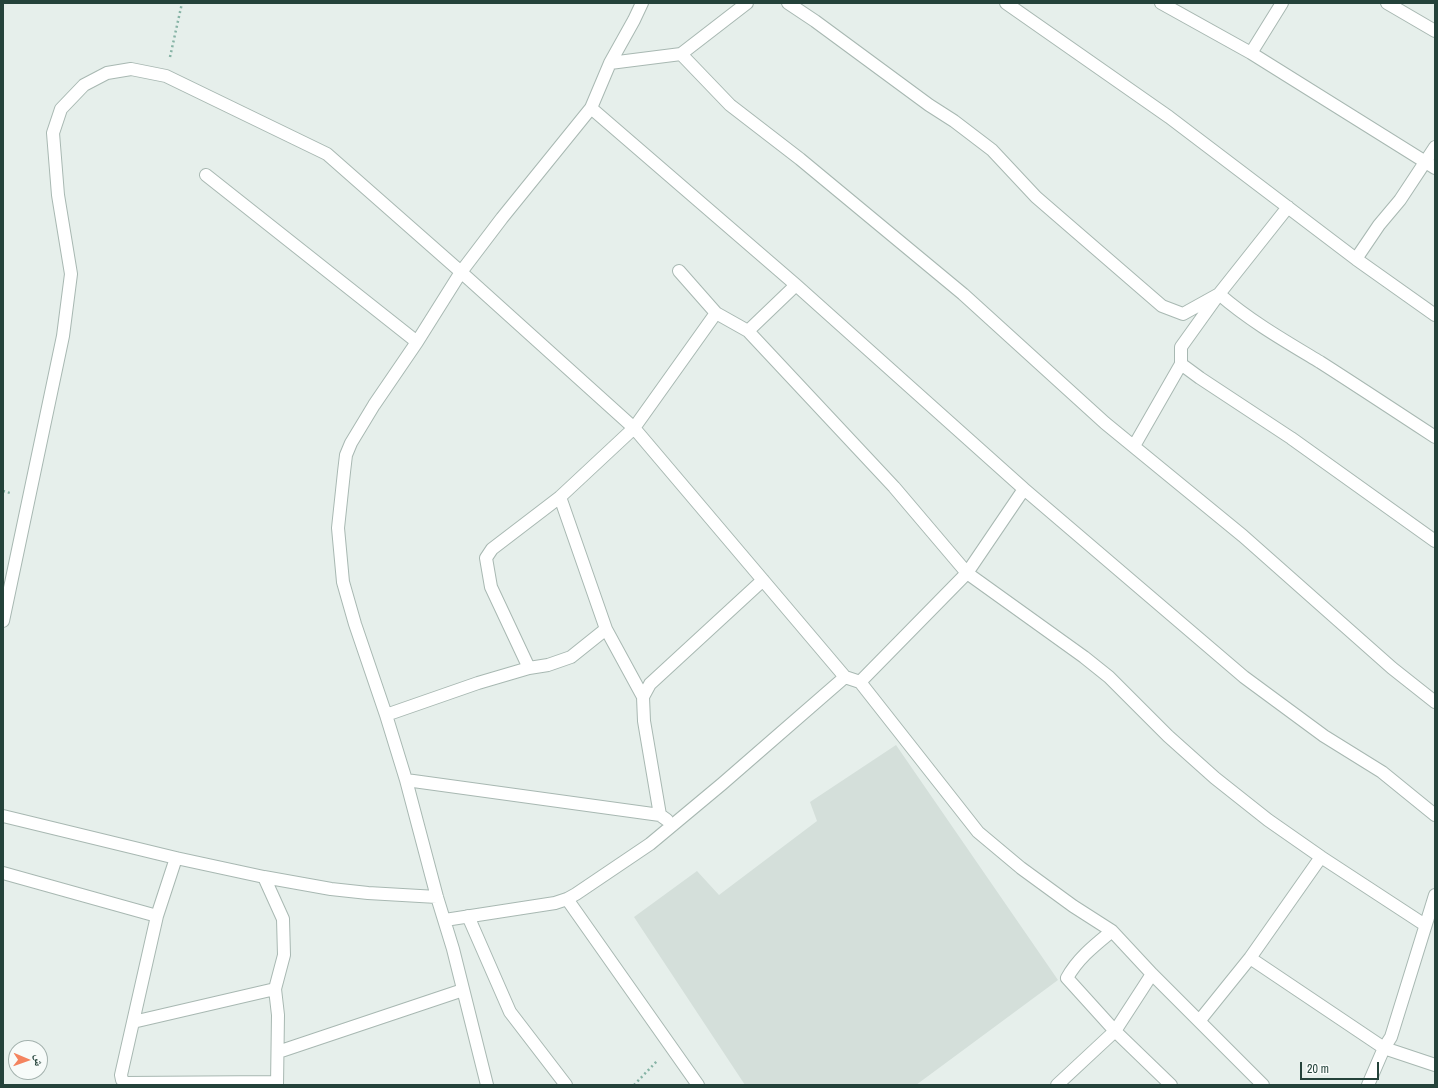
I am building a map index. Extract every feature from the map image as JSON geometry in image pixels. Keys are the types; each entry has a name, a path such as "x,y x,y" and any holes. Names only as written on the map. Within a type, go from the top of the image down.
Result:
{"street":[{"path":"487,1085 445,920 437,897 406,780 355,624 343,582 338,528 346,455 351,443 374,405 417,342 461,272 502,218 591,108 610,63 642,3"},
{"path":"610,63 681,54 747,3"},
{"path":"788,3 815,20 992,150 1036,197 1162,306 1183,314 1220,294"},
{"path":"1006,3 1169,117 1356,259 1435,315"},
{"path":"1161,3 1251,53 1430,165"},
{"path":"1251,53 1282,3"},
{"path":"1387,3 1435,31"},
{"path":"681,54 730,105 800,159 963,294 1105,423 1243,536 1392,668 1435,702"},
{"path":"3,621 63,336 71,274 58,195 53,133 61,109 84,85 107,73 131,69 166,76 327,154 634,428 845,677 860,682 978,832 1022,868 1073,906 1112,932 1263,1085"},
{"path":"591,108 796,285 1024,489 1244,677 1324,736 1382,772 1435,815"},
{"path":"1356,259 1379,225 1430,165 1435,147"},
{"path":"206,175 417,342"},
{"path":"1134,446 1181,364 1181,346 1288,207"},
{"path":"679,271 716,313 748,331 894,487 967,573 1109,676 1168,736 1215,778 1268,820 1321,857 1425,925"},
{"path":"748,331 796,285"},
{"path":"1220,294 1236,309 1253,321 1340,375 1435,437"},
{"path":"529,668 491,587 486,558 492,549 560,497 634,428 716,313"},
{"path":"1181,364 1290,438 1435,541"},
{"path":"860,682 967,573 1024,489"},
{"path":"560,497 606,629 643,697 644,721 660,815"},
{"path":"643,697 650,684 763,580"},
{"path":"386,715 478,683 571,657 606,629"},
{"path":"445,920 567,899 650,844 722,784 845,677"},
{"path":"406,780 660,815 673,824"},
{"path":"3,816 176,858 264,877 331,889 368,893 437,897"},
{"path":"1200,1020 1250,958 1321,857"},
{"path":"176,858 157,916 121,1076 122,1080 126,1083 277,1083 278,1015 275,989 284,955 284,919 264,877"},
{"path":"3,873 157,916"},
{"path":"1368,1085 1384,1048 1391,1037 1435,894"},
{"path":"567,899 698,1085"},
{"path":"468,916 510,1012 566,1085"},
{"path":"1112,932 1087,952 1073,967 1068,978 1116,1031 1171,1085"},
{"path":"1250,958 1384,1048 1435,1065"},
{"path":"1057,1085 1116,1031 1152,974"},
{"path":"133,1022 275,989"},
{"path":"278,1052 463,990"}],"path":[{"path":"166,76 182,3"},
{"path":"634,1085 670,1046"}],"shaded area":[{"path":"896,745 1058,980 916,1085 745,1085 634,917 697,871 719,895 817,821 810,802"}]}
